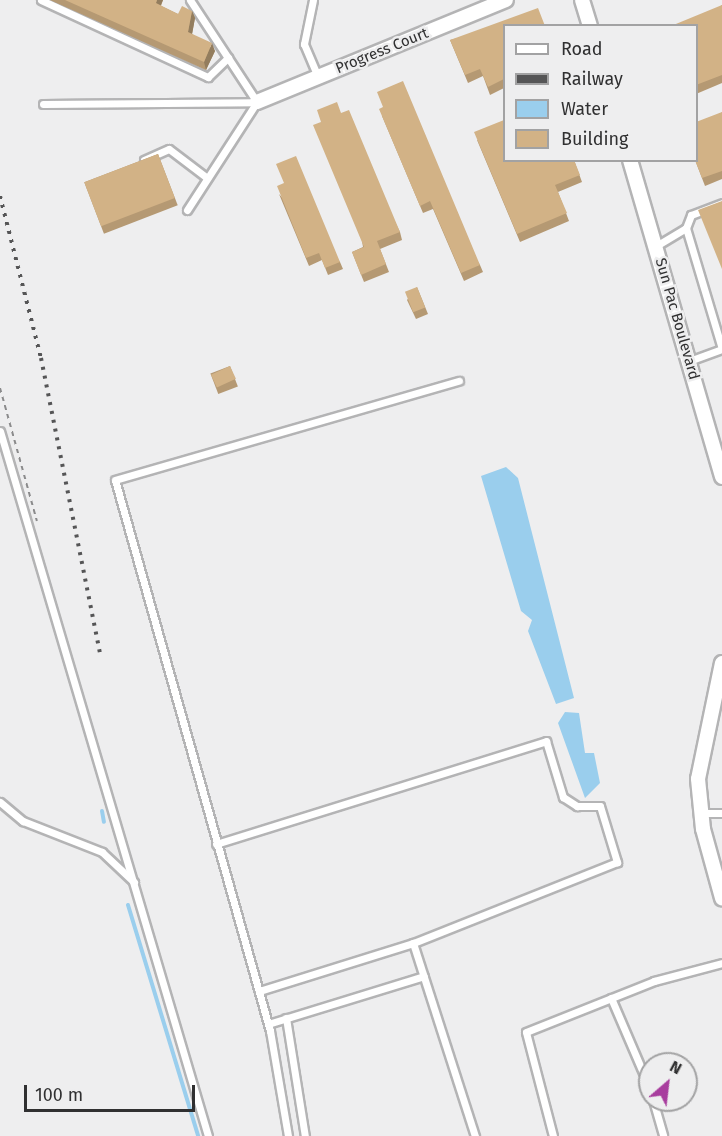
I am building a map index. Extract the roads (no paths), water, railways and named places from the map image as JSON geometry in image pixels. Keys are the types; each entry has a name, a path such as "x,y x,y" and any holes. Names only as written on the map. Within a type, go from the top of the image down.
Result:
{"street":[{"name":"Progress Court","path":"257,102 506,0"},
{"path":"582,0 589,24"},
{"name":"Sun Pac Boulevard","path":"631,162 722,477"},
{"path":"721,667 698,779 702,813 722,898"}],"lane":[{"path":"40,0 208,77 228,58"},
{"path":"190,0 257,102"},
{"path":"313,0 304,44 318,77"},
{"path":"44,104 257,102"},
{"path":"187,210 257,102"},
{"path":"130,166 169,149 207,178"},
{"path":"689,361 722,349 686,228 691,215 722,203"},
{"path":"656,246 686,228"},
{"path":"288,1136 268,1024 115,480 459,381"},
{"path":"0,431 92,756 116,812 208,1136"},
{"path":"216,843 546,741 563,797 577,806 600,806 617,862 413,943 259,991"},
{"path":"0,802 23,821 102,852 137,887"},
{"path":"702,813 722,813"},
{"path":"413,943 475,1136"},
{"path":"554,1136 526,1032 611,998 722,963"},
{"path":"268,1024 424,976"},
{"path":"611,998 638,1061"},
{"path":"286,1018 305,1136"},
{"path":"656,1112 663,1136"}],"water":[{"path":"506,467 518,478 574,698 556,704 528,631 532,620 521,611 481,476"},
{"path":"565,712 579,713 585,753 594,753 600,783 585,798 558,723"}],"waterway":[{"path":"102,811 104,822"},
{"path":"128,905 198,1136"}],"railway":[{"path":"0,196 41,358 100,652"}]}
